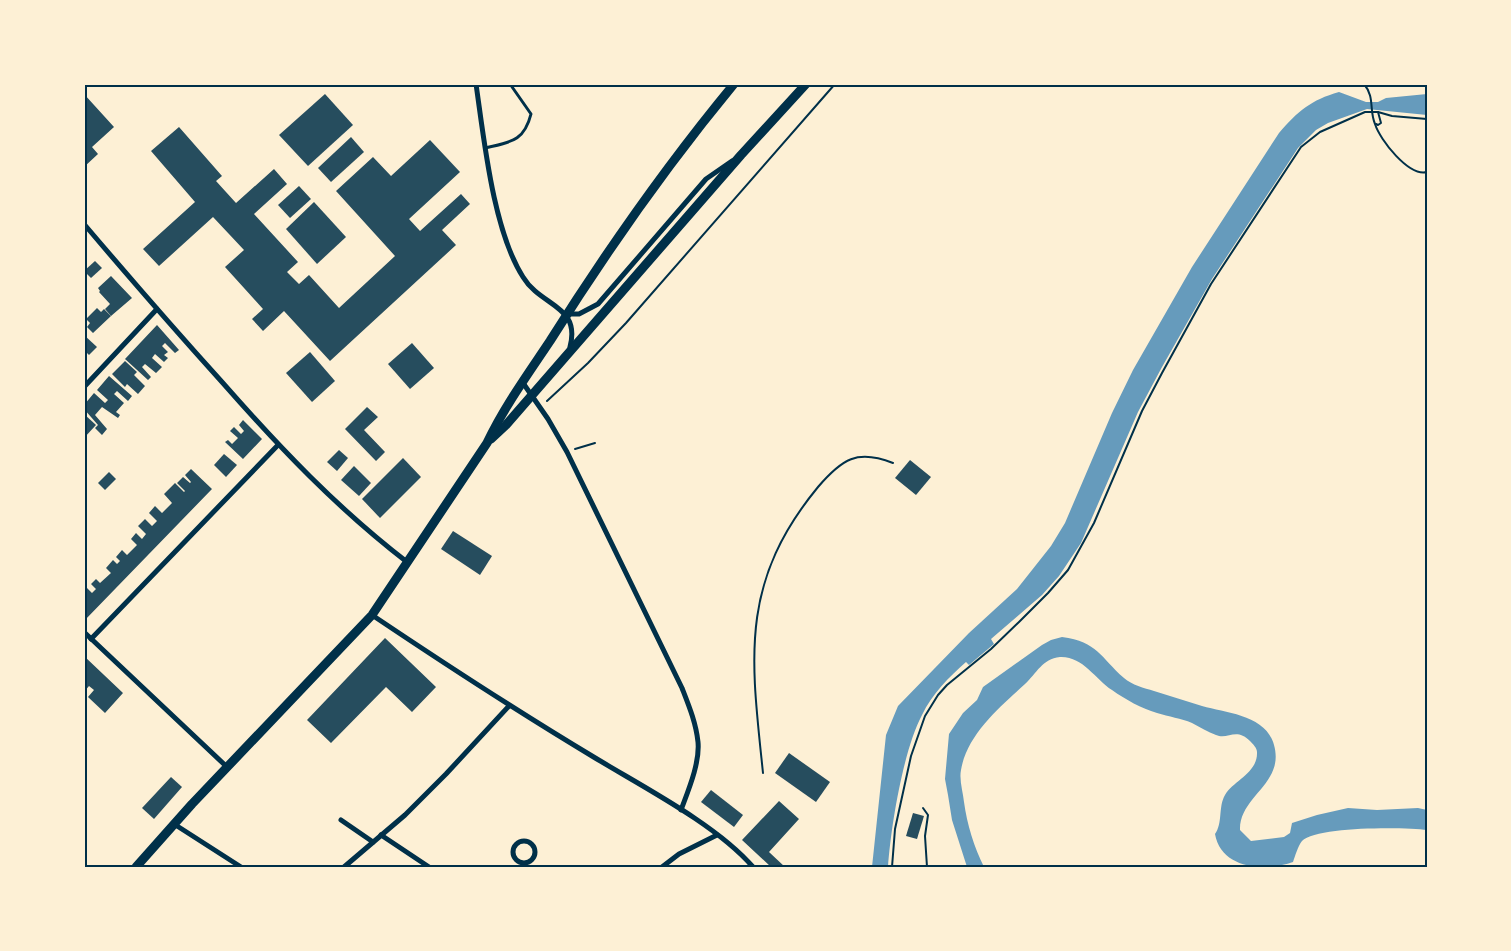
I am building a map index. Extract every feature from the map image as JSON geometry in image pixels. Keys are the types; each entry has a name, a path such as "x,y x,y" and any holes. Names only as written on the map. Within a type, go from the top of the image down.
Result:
{"main road":[{"path":"136,867 227,767 372,615 409,563 487,443 498,419 567,314 689,138 734,84"},
{"path":"487,443 806,84"},
{"path":"144,867 174,824"}],"street":[{"path":"476,84 485,148 499,213 518,268 523,278 538,294 567,314 579,314 598,304 706,179 741,155"},
{"path":"84,224 278,445 345,512 409,563"},
{"path":"84,387 157,309"},
{"path":"567,314 572,331 570,349"},
{"path":"523,383 567,452 682,688 694,722 698,744 691,783 681,810"},
{"path":"91,639 278,445"},
{"path":"372,615 509,706 681,810 717,835 753,867"},
{"path":"84,632 227,767"},
{"path":"344,867 446,774 509,706"},
{"path":"341,820 373,842"},
{"path":"174,824 241,867"},
{"path":"381,835 429,867"},
{"path":"662,867 679,854 717,835"},
{"path":"521,842 531,844 535,853 532,859 527,863 517,864 514,848 521,842"}],"lane":[{"path":"485,148 511,142 524,133 528,124 531,114 510,84"}],"path":[{"path":"540,407 588,363 626,323 835,84"},
{"path":"1364,84 1372,97 1374,122 1379,132 1407,166 1418,173 1427,172"},
{"path":"892,867 895,829 911,756 919,731 932,705 947,685 991,649 1034,608 1068,570 1094,523 1142,411 1162,373 1211,285 1301,147 1320,132 1365,112 1427,119"},
{"path":"1374,122 1378,125 1381,123 1378,112"},
{"path":"567,452 595,443"},
{"path":"763,773 755,698 755,630 762,588 770,565 791,524 832,472 847,460 861,455 893,463"},
{"path":"923,808 928,815 927,867"}],"water":[{"path":"1339,92 1366,102 1427,94 1427,115 1367,109 1328,123 1316,130 1298,148 1212,279 1162,367 1138,412 1081,543 1059,576 1042,595 991,639 994,644 969,665 966,662 953,674 926,707 915,730 904,768 895,810 888,867 872,867 886,735 898,706 969,633 1017,589 1051,546 1065,523 1133,370 1192,267 1279,133 1306,107"},
{"path":"1062,637 1074,639 1091,647 1124,678 1134,684 1244,717 1263,727 1270,735 1276,758 1268,780 1246,808 1242,818 1240,830 1251,841 1284,837 1290,833 1292,823 1348,808 1427,810 1427,830 1382,828 1342,830 1311,836 1302,841 1293,862 1258,867 1235,861 1219,846 1215,834 1225,795 1254,765 1257,752 1254,745 1240,735 1216,735 1188,721 1139,706 1112,690 1082,664 1060,657 1044,664 995,712 977,733 964,757 960,778 965,810 974,843 984,867 967,867 952,820 945,779 949,734 963,713 977,700 983,687 1042,645"}],"building":[{"path":"84,94 114,127 92,147 98,154 84,167"},
{"path":"325,94 353,125 308,166 279,135"},
{"path":"179,127 222,176 216,181 236,203 274,169 287,184 254,214 298,262 287,272 299,284 309,275 339,308 395,256 336,191 373,157 391,176 430,140 460,172 409,219 420,231 461,194 470,204 442,230 456,245 330,361 284,311 263,331 252,319 263,309 225,267 244,250 213,217 159,266 143,249 195,202 151,151"},
{"path":"351,137 364,152 331,182 318,168"},
{"path":"299,186 311,199 290,218 278,205"},
{"path":"314,202 346,237 317,264 286,229"},
{"path":"95,261 102,268 91,278 84,271"},
{"path":"111,276 132,298 111,316 105,309 110,304 98,288"},
{"path":"97,308 101,312 104,309 111,316 93,333 87,327 90,323 86,319"},
{"path":"157,325 179,350 175,353 165,343 162,346 168,352 164,355 168,358 164,362 155,354 152,358 162,367 156,373 145,364 142,367 151,377 148,380 125,359"},
{"path":"84,335 97,347 89,355 84,350"},
{"path":"412,343 434,368 410,389 388,364"},
{"path":"310,352 335,381 312,402 286,373"},
{"path":"125,361 137,372 134,375 145,386 138,394 127,384 125,387 112,374"},
{"path":"109,376 132,396 128,401 117,391 114,394 124,403 116,412 120,415 118,418 102,407 95,415 107,429 102,435 95,428 98,425 84,409 84,405 94,393 105,403 108,400 97,390"},
{"path":"367,407 378,417 364,430 385,452 376,461 345,429"},
{"path":"84,414 96,425 84,438"},
{"path":"243,420 262,439 243,459 225,442 228,440 232,444 238,438 230,431 234,427 241,434 244,431 239,425"},
{"path":"339,450 348,458 337,471 327,462"},
{"path":"224,454 237,465 226,477 214,465"},
{"path":"403,458 421,477 380,518 362,499"},
{"path":"910,460 931,477 916,495 895,478"},
{"path":"354,466 371,483 359,496 341,480"},
{"path":"191,469 212,489 84,621 84,602 87,598 84,591 87,588 92,593 96,589 91,584 96,579 100,583 111,573 106,568 113,560 117,564 120,561 116,557 122,550 127,555 137,545 131,539 136,533 142,539 146,534 138,526 145,519 152,526 157,521 149,513 155,506 162,513 172,503 164,494 175,483 185,491 177,483 183,477 191,482 185,475"},
{"path":"109,472 116,479 105,490 98,483"},
{"path":"453,531 492,556 480,575 441,549"},
{"path":"385,638 436,687 412,712 386,687 331,743 307,720"},
{"path":"84,656 123,693 105,713 88,697 94,690 89,686 84,692"},
{"path":"789,753 830,782 816,802 775,773"},
{"path":"171,777 182,787 154,819 142,808"},
{"path":"711,790 743,815 734,827 701,802"},
{"path":"779,801 799,819 769,852 785,867 771,867 742,840"},
{"path":"913,813 924,816 917,839 906,836"}]}
